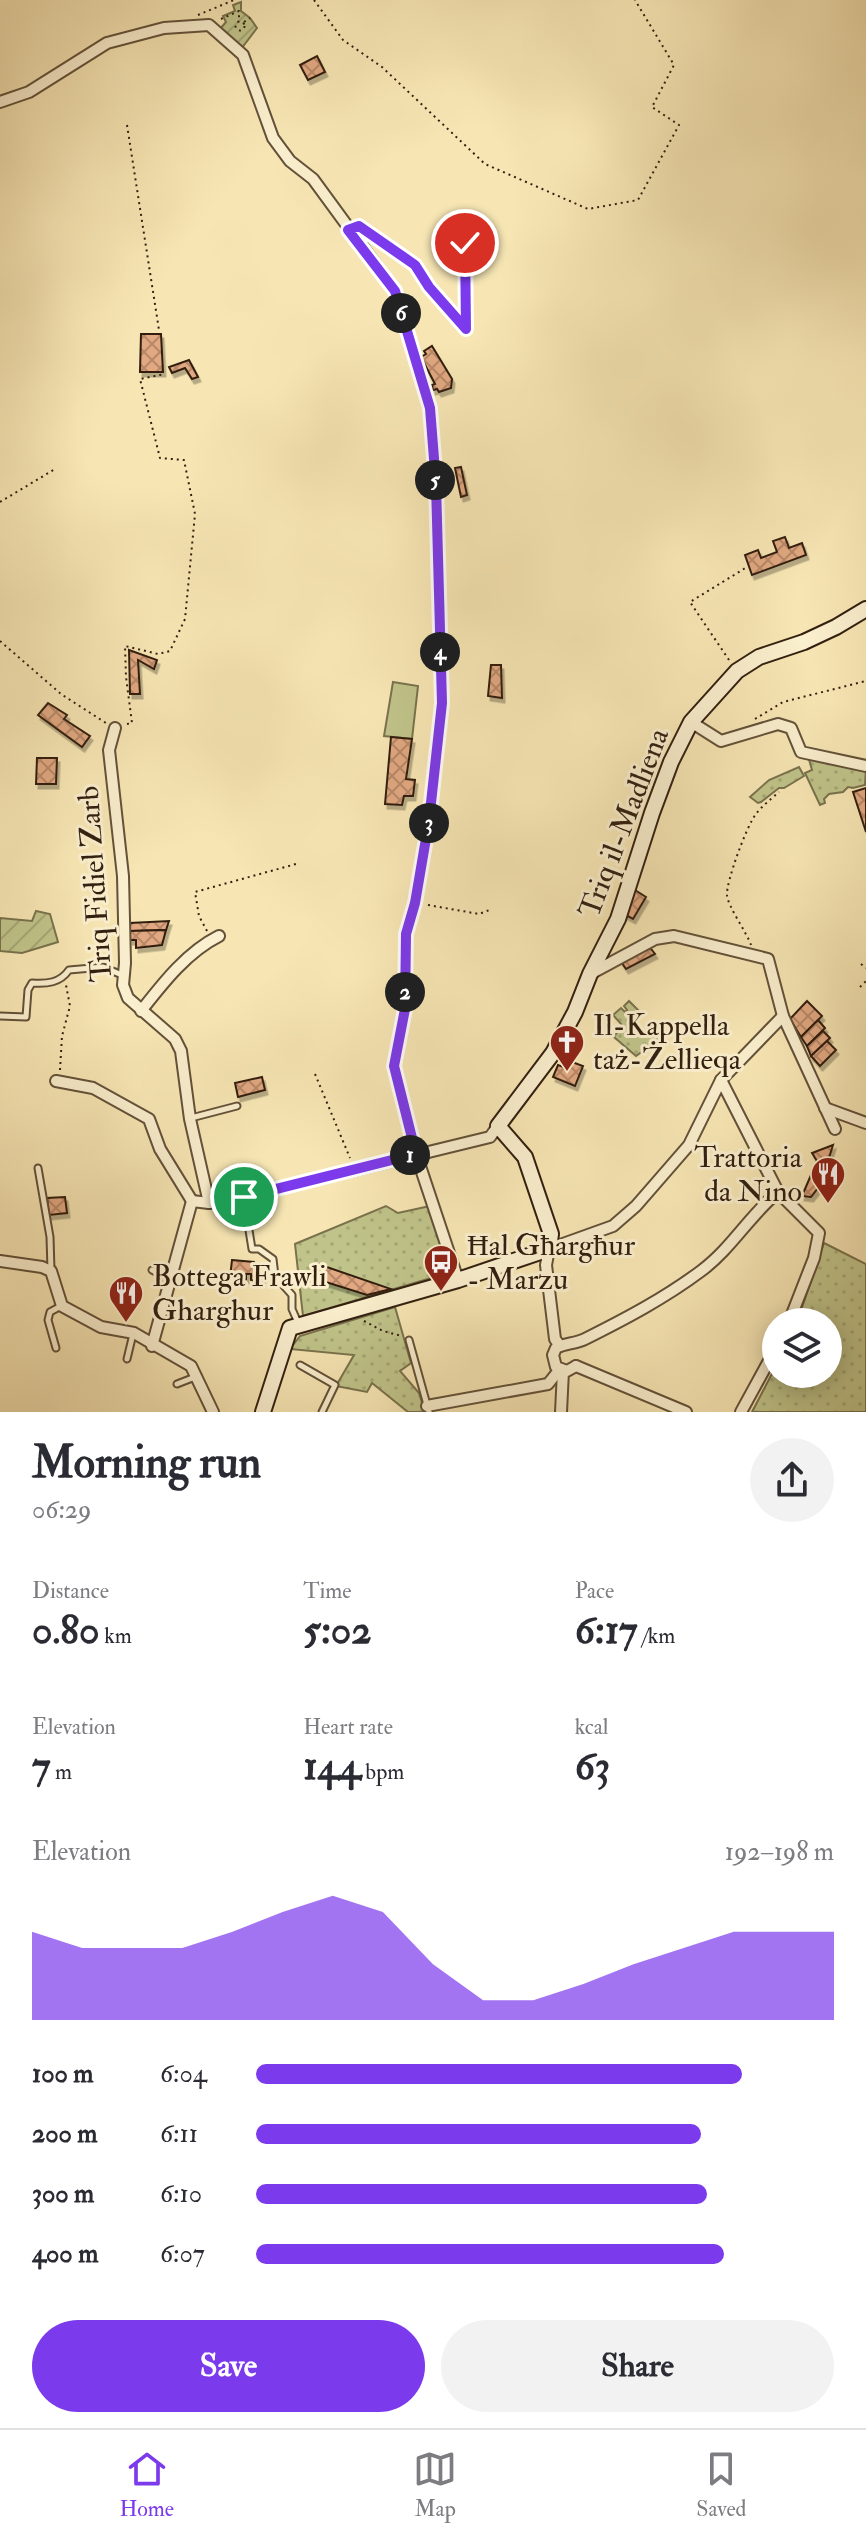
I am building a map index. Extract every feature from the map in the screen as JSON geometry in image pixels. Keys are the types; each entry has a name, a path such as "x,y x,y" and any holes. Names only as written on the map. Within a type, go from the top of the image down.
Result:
{"street":[{"path":"0,102 29,92 107,43 164,28 209,25 243,55 273,138 290,161 313,179 395,291 430,408 436,484 442,703 429,821 415,903 406,934 405,1009 394,1066 416,1154 458,1280"},
{"name":"Triq il-Madliena","path":"498,1126 553,1053 575,1012 618,919 652,813 671,762 691,722 737,671 759,657 836,627 866,609"},
{"path":"691,722 721,741 778,724 791,728 801,752 866,766"},
{"name":"Triq Fidiel Zarb","path":"115,728 109,750 123,876 123,985 128,998 175,1039 181,1051 190,1119 209,1203"},
{"path":"590,974 655,939 674,936 768,959 783,1016 835,1129"},
{"path":"141,1011 161,985 203,944 216,938"},
{"path":"263,1412 290,1328 458,1280 613,1226 636,1206 689,1145 721,1080 783,1016"},
{"path":"58,1076 93,1088 149,1119 160,1149 192,1201 152,1346"},
{"path":"721,1080 778,1192 819,1233 814,1258 794,1308"},
{"path":"825,1108 866,1123"},
{"path":"192,1201 209,1203 244,1197 490,1137 498,1126 525,1157 551,1234 546,1265 555,1339 579,1354 576,1366"},
{"path":"561,1412 561,1370 553,1360 554,1352 651,1305 704,1270 734,1241 764,1203 778,1192"},
{"path":"0,1261 51,1271 62,1306 101,1327 134,1333 191,1366 213,1412"},
{"path":"428,1409 548,1384 561,1370 576,1366 661,1407 686,1412"},
{"path":"741,1412 762,1374"}],"lane":[{"path":"0,1016 26,1017 28,990 32,983 51,984 69,970 103,967 123,976"},
{"path":"190,1119 237,1106"},
{"path":"38,1168 50,1237 51,1271"},
{"path":"244,1197 252,1249 259,1249 273,1259 275,1276 292,1295 292,1309 299,1326"},
{"path":"152,1270 170,1280"},
{"path":"56,1348 48,1320 50,1312 62,1306"},
{"path":"127,1359 134,1333"},
{"path":"409,1340 428,1409"},
{"path":"300,1365 335,1385 322,1412"},
{"path":"177,1384 197,1377"}],"path":[{"path":"314,0 343,40 382,67 485,164 588,209 638,200 679,125 652,107 674,65 635,0"},
{"path":"237,6 242,22 250,18"},
{"path":"209,25 239,11"},
{"path":"127,125 159,330"},
{"path":"348,230 359,226 415,265 429,287 466,329 465,243"},
{"path":"0,641 61,694 115,728 132,723 125,646 158,654 170,651 185,619 195,514 184,460 160,458 140,379 165,374"},
{"path":"0,502 55,469"},
{"path":"737,671 690,602 747,567"},
{"path":"737,735 746,724 783,702 866,681"},
{"path":"753,955 751,944 726,894 755,815 779,792"},
{"path":"216,938 199,916 195,892 296,864"},
{"path":"415,903 479,914 492,909"},
{"path":"861,964 866,968"},
{"path":"58,1076 62,1036 70,1006 65,976"},
{"path":"860,987 866,981"},
{"path":"315,1074 355,1169"},
{"path":"358,1309 365,1322 409,1340"}],"green space":[{"path":"241,2 241,11 257,28 241,49 220,29 226,22 223,16 235,11 233,5"},
{"path":"393,682 418,686 412,739 384,736"},
{"path":"808,756 866,768 865,785 829,794 824,799 825,803 820,805 805,773 812,770"},
{"path":"799,767 804,776 779,788 761,802 750,797 769,780"},
{"path":"36,911 50,914 58,942 22,953 0,951 0,918 32,921"},
{"path":"629,1001 638,1010 627,1020 641,1036 658,1025 666,1034 636,1056 614,1037 622,1025 613,1015 621,1008 625,1012 624,1006"},
{"path":"386,1206 398,1213 430,1206 448,1273 303,1316 295,1244"},
{"path":"824,1243 866,1264 866,1412 752,1412 765,1388 842,1388 842,1308 802,1308"},
{"path":"395,1307 411,1363 400,1371 419,1393 425,1412 408,1412 372,1383 367,1392 336,1386 354,1355 290,1349 300,1336"}],"building":[{"path":"317,56 325,72 308,80 300,65"},
{"path":"141,334 161,334 163,372 140,372"},
{"path":"432,346 452,379 451,388 439,392 433,390 432,385 435,384 421,357"},
{"path":"189,360 198,377 192,379 185,368 172,373 169,367"},
{"path":"461,467 467,495 461,497 455,468"},
{"path":"785,537 789,548 802,543 806,555 752,575 745,555 758,550 761,558 777,552 773,541"},
{"path":"129,650 157,660 154,669 138,660 140,694 130,694"},
{"path":"491,665 501,665 502,698 488,696"},
{"path":"48,703 67,715 64,719 90,736 82,747 38,715"},
{"path":"391,737 412,739 406,779 415,780 413,796 404,796 402,805 385,804"},
{"path":"37,758 57,758 56,784 36,784"},
{"path":"866,788 866,832 853,792"},
{"path":"635,890 646,897 633,919 622,913"},
{"path":"169,921 166,930 130,931 130,923"},
{"path":"166,930 162,945 136,948 136,940 130,940 130,931"},
{"path":"648,945 655,954 626,969 620,960"},
{"path":"807,1001 822,1016 801,1037 790,1019"},
{"path":"818,1020 825,1028 807,1046 801,1037"},
{"path":"823,1031 830,1038 811,1056 807,1046"},
{"path":"827,1041 836,1050 820,1066 811,1056"},
{"name":"Il-Kappella taż-Żellieqa","path":"572,1062 583,1066 575,1086 553,1077 558,1065 569,1069"},
{"path":"262,1077 265,1090 238,1097 235,1083"},
{"path":"833,1145 821,1184 811,1197 802,1196 817,1161 812,1153"},
{"path":"65,1197 67,1213 49,1215 47,1198"},
{"path":"232,1260 254,1262 263,1278 251,1280 251,1274 246,1274 246,1279 230,1278"},
{"path":"315,1263 391,1289 367,1295 310,1277"}],"place":[{"name":"Il-Kappella taż-Żellieqa","path":"567,1073"},
{"name":"Trattoria da Nino","path":"828,1205"},
{"name":"Ħal Għargħur - Marzu","path":"441,1293"},
{"name":"Bottega Frawli Gharghur","path":"126,1324"}],"route":[{"path":"244,1197 416,1154 394,1066 405,1009 406,934 415,903 429,821 442,703 436,484 430,408 395,291 348,230 359,226 415,265 429,287 466,329 465,243"}]}
